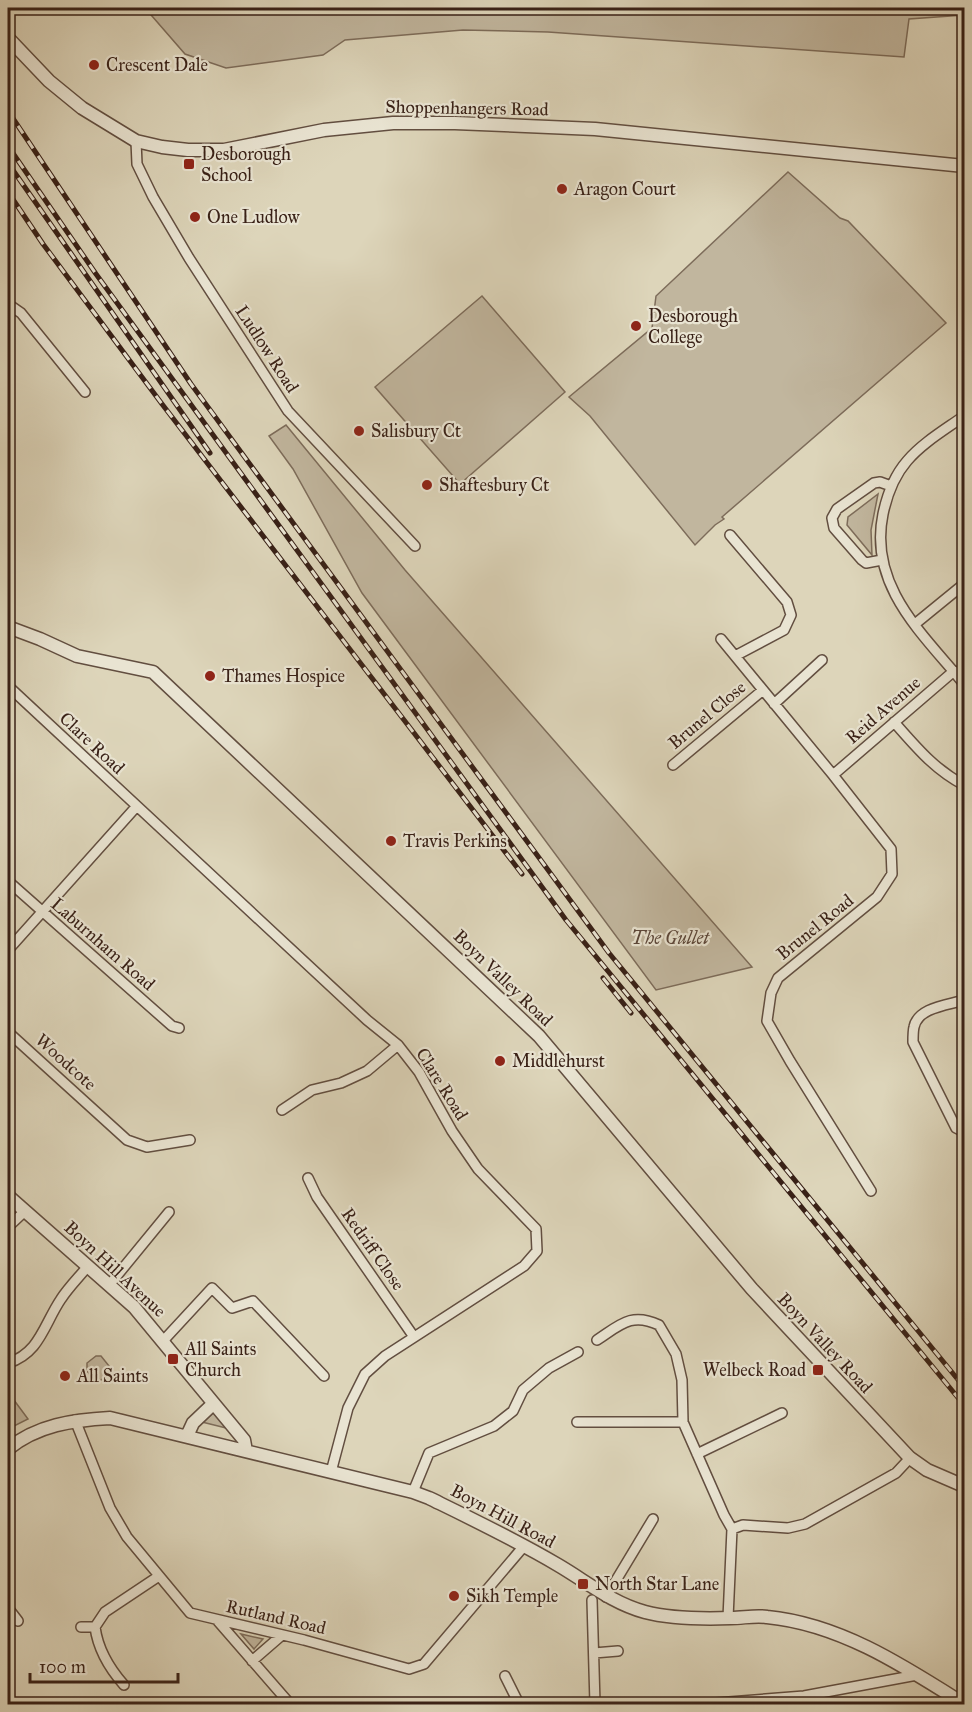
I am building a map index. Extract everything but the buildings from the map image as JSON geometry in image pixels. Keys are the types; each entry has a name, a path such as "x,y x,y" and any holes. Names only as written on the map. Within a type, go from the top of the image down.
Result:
{"street":[{"name":"Shoppenhangers Road","path":"8,38 49,81 82,108 136,141 188,150 224,150 324,130 393,123 455,123 595,129 964,166"},
{"name":"Ludlow Road","path":"136,141 138,164 153,196 189,258 288,411 415,546"},
{"path":"8,304 21,313 85,392"},
{"path":"964,416 909,459 891,486 881,525 882,560 893,593 964,684"},
{"path":"882,560 866,563 862,560 834,528 832,518 837,508 874,483 880,482 891,486"},
{"path":"730,535 787,602 791,615 784,630 735,657"},
{"path":"915,624 964,584"},
{"name":"Boyn Valley Road","path":"8,627 77,656 153,672 539,1036 752,1289 910,1458 927,1470 964,1485"},
{"name":"Brunel Road","path":"721,639 891,849 892,874 877,897 778,978 771,993 767,1021 871,1191"},
{"path":"774,704 822,660"},
{"name":"Reid Avenue","path":"833,775 954,671"},
{"name":"Clare Road","path":"8,686 367,1020 398,1045 419,1072 452,1131 478,1169 536,1230 537,1251 524,1266 385,1356 365,1374 348,1408 332,1472"},
{"name":"Brunel Close","path":"673,765 763,690"},
{"path":"894,722 927,759 945,775 964,785"},
{"path":"8,950 136,807"},
{"name":"Laburnham Road","path":"8,881 172,1026 180,1028"},
{"path":"964,1000 929,1010 917,1018 913,1042 956,1128 964,1132"},
{"name":"Woodcote","path":"8,1032 105,1113 128,1140 147,1147 190,1140"},
{"path":"282,1110 312,1090 341,1083 367,1071 398,1045"},
{"name":"Redriff Close","path":"308,1179 316,1197 414,1337"},
{"name":"Boyn Hill Avenue","path":"8,1196 134,1307 244,1440 246,1451"},
{"path":"8,1227 25,1211"},
{"path":"110,1284 169,1212"},
{"path":"8,1363 27,1353 38,1342 61,1299 88,1266"},
{"path":"163,1341 212,1288 232,1308 253,1301 324,1376"},
{"path":"597,1340 627,1320 639,1318 659,1325 676,1354 682,1380 683,1422 732,1529 728,1618"},
{"path":"413,1492 429,1453 494,1426 513,1411 523,1390 549,1368 578,1352"},
{"path":"187,1436 193,1424 213,1404"},
{"path":"696,1454 782,1413"},
{"name":"Boyn Hill Road","path":"8,1449 35,1431 75,1420 110,1418 413,1492 524,1546 606,1597 646,1612 693,1618 765,1616 805,1623 852,1640 918,1675 964,1704"},
{"name":"Rutland Road","path":"75,1420 110,1508 127,1537 190,1613 409,1669 424,1664 524,1546"},
{"path":"577,1422 683,1422"},
{"path":"732,1529 743,1526 788,1528 805,1524 896,1473 910,1458"},
{"path":"606,1597 653,1519"},
{"path":"124,1685 112,1672 97,1643 95,1627 105,1612 159,1576"},
{"path":"592,1600 595,1704"},
{"path":"8,1608 18,1621"},
{"path":"217,1620 290,1704"},
{"path":"81,1627 95,1627"},
{"path":"252,1661 282,1635"},
{"path":"594,1653 618,1651"},
{"path":"703,1704 804,1696 918,1675"},
{"path":"504,1676 519,1704"}],"green space":[{"path":"145,8 964,8 964,15 909,19 904,57 548,32 463,30 345,40 323,55 226,68 185,54"},
{"path":"788,172 840,218 848,221 946,323 722,517 724,519 695,545 590,416 569,397 652,328 656,296"},
{"path":"482,296 565,392 460,484 375,387"},
{"name":"The Gullet","path":"286,425 405,570 752,967 656,990 362,593 293,469 269,436"},
{"path":"878,494 871,530 872,555 847,525 848,517"},
{"path":"96,1356 101,1356 109,1366 109,1373 100,1381 95,1381 87,1371 87,1363"},
{"path":"8,1392 28,1419 8,1429"},
{"path":"211,1407 230,1429 198,1421"},
{"path":"241,1634 263,1639 254,1649"}],"railway":[{"path":"8,111 191,384 609,953 964,1387"},
{"path":"8,146 96,274 566,920 964,1405"},
{"path":"8,163 210,453"},
{"path":"8,192 43,244 162,404 522,874"},
{"path":"603,978 631,1013"}],"place":[{"name":"Crescent Dale","path":"94,65"},
{"name":"Desborough School","path":"189,164"},
{"name":"Aragon Court","path":"562,189"},
{"name":"One Ludlow","path":"195,217"},
{"name":"Desborough College","path":"636,326"},
{"name":"Salisbury Ct","path":"359,431"},
{"name":"Shaftesbury Ct","path":"427,485"},
{"name":"Thames Hospice","path":"210,676"},
{"name":"Travis Perkins","path":"391,841"},
{"name":"Middlehurst","path":"500,1061"},
{"name":"All Saints Church","path":"173,1359"},
{"name":"Welbeck Road","path":"818,1370"},
{"name":"All Saints","path":"65,1376"},
{"name":"North Star Lane","path":"583,1584"},
{"name":"Sikh Temple","path":"454,1596"}]}
